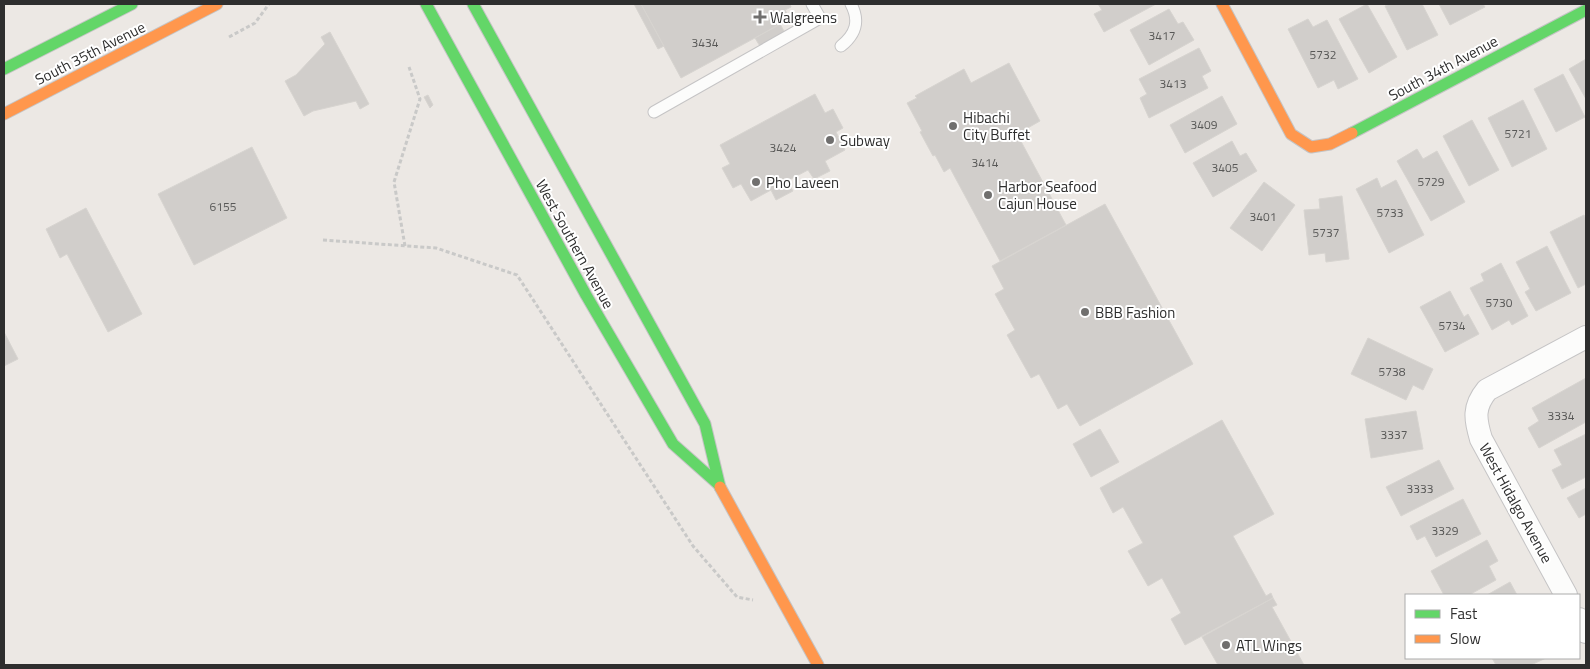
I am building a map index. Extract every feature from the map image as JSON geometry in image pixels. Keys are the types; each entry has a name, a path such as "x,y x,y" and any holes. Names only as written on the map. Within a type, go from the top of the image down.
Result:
{"main road":[{"name":"South 35th Avenue","path":"4,69 132,4"},
{"name":"South 35th Avenue","path":"4,114 217,4"},
{"name":"West Southern Avenue","path":"426,4 586,295 673,444 718,484"},
{"name":"West Southern Avenue","path":"473,4 704,424 718,484 818,665"},
{"name":"South 34th Avenue","path":"1222,4 1291,134 1311,147 1330,144 1584,8"}],"street":[{"name":"West Hidalgo Avenue","path":"1565,594 1481,439 1476,424 1476,408 1480,398 1487,390 1586,337"},
{"path":"1580,620 1586,632"}],"lane":[{"path":"654,112 820,18 812,4"},
{"path":"841,46 854,32 856,21 851,4"}],"path":[{"path":"229,37 255,24 269,4"},
{"path":"405,246 394,182 420,99 409,67"},
{"path":"323,240 436,248 516,275 693,546 737,597 786,605"}],"building":[{"path":"634,4 641,4 664,46 658,49"},
{"name":"Walgreens","path":"641,4 790,4 791,7 785,10 790,19 681,78"},
{"path":"1098,4 1156,4 1104,32 1094,14 1102,10"},
{"path":"1367,4 1397,57 1369,73 1339,19"},
{"path":"1390,4 1422,4 1438,35 1407,50 1385,6"},
{"path":"1439,4 1483,4 1485,7 1450,25"},
{"path":"1169,9 1178,24 1183,22 1194,40 1149,65 1130,30"},
{"path":"1308,19 1313,27 1327,20 1358,79 1338,89 1334,80 1318,88 1288,29"},
{"path":"780,24 789,40 764,53 755,38"},
{"path":"330,32 369,104 360,109 356,101 313,111 304,116 285,81 296,75 325,44 321,37"},
{"path":"1199,48 1211,71 1202,76 1208,88 1149,118 1140,98 1147,94 1139,79"},
{"path":"1586,59 1586,99 1569,69"},
{"path":"1009,63 1040,121 1017,134 1066,225 1000,261 950,168 944,172 935,155 933,156 907,103 917,98 915,96 964,69 971,83"},
{"path":"1563,74 1585,117 1556,132 1534,89"},
{"path":"815,94 825,113 833,109 843,128 836,132 845,150 825,161 830,171 814,179 808,170 787,181 793,191 776,200 771,190 751,201 741,184 733,188 722,168 730,164 720,145"},
{"path":"428,95 433,105 430,108 424,97"},
{"path":"1222,96 1237,124 1185,153 1170,125"},
{"path":"1523,100 1547,149 1512,167 1488,118"},
{"path":"1472,120 1499,170 1469,186 1443,136"},
{"path":"1232,141 1240,156 1246,153 1257,171 1213,197 1193,163"},
{"path":"252,147 287,218 194,265 158,194"},
{"path":"1417,149 1423,159 1437,151 1465,202 1431,221 1397,161"},
{"path":"1377,178 1381,188 1396,180 1424,235 1389,253 1356,189"},
{"path":"1264,182 1295,205 1262,251 1230,228"},
{"path":"1342,196 1349,259 1326,262 1325,253 1309,255 1304,210 1320,209 1319,199"},
{"name":"BBB Fashion","path":"1105,204 1193,364 1080,426 1067,404 1058,409 1039,374 1031,378 1007,335 1015,330 995,294 1004,289 992,266"},
{"path":"86,208 142,314 108,332 67,254 60,258 46,229"},
{"path":"1584,215 1586,219 1586,284 1578,288 1550,232"},
{"path":"1547,246 1571,293 1536,311 1525,292 1530,289 1516,262"},
{"path":"1501,263 1528,316 1512,325 1509,320 1492,330 1470,288 1484,281 1481,274"},
{"path":"1450,291 1464,317 1468,314 1479,334 1445,352 1420,307"},
{"path":"4,332 18,359 4,366"},
{"path":"1368,338 1433,369 1423,390 1413,385 1406,400 1351,374"},
{"path":"1586,378 1586,422 1539,448 1528,428 1539,421 1532,408"},
{"path":"1416,411 1423,449 1371,458 1365,419"},
{"path":"1222,420 1274,514 1233,536 1266,596 1271,593 1273,598 1185,645 1171,619 1181,613 1162,578 1148,586 1128,551 1143,543 1123,507 1113,513 1100,488"},
{"path":"1100,429 1119,462 1091,477 1073,444"},
{"path":"1586,434 1586,477 1562,489 1552,470 1562,465 1554,450"},
{"path":"1439,460 1454,489 1401,516 1386,487"},
{"path":"1586,488 1586,514 1579,518 1567,498"},
{"path":"1463,499 1481,534 1436,557 1425,536 1417,540 1410,526"},
{"path":"1487,540 1498,561 1489,566 1496,580 1471,594 1443,594 1431,571"},
{"path":"1510,582 1516,594 1489,594"},
{"path":"1273,598 1277,605 1272,607 1304,665 1218,665 1202,637"},
{"path":"1493,659 1544,659 1531,665 1496,665"}],"traffic: fast":[{"path":"4,69 132,4"},
{"path":"426,4 586,295 673,444 718,484"},
{"path":"473,4 705,424 720,487"},
{"path":"1352,133 1586,10"}],"traffic: slow":[{"path":"4,114 217,4"},
{"path":"1222,4 1291,134 1311,147 1330,144 1352,133"},
{"path":"720,487 818,665"}],"place":[{"name":"Walgreens","path":"760,17"},
{"name":"Hibachi City Buffet","path":"953,126"},
{"name":"Subway","path":"830,140"},
{"name":"Pho Laveen","path":"756,182"},
{"name":"Harbor Seafood Cajun House","path":"988,195"},
{"name":"BBB Fashion","path":"1085,312"},
{"name":"ATL Wings","path":"1226,645"}]}
